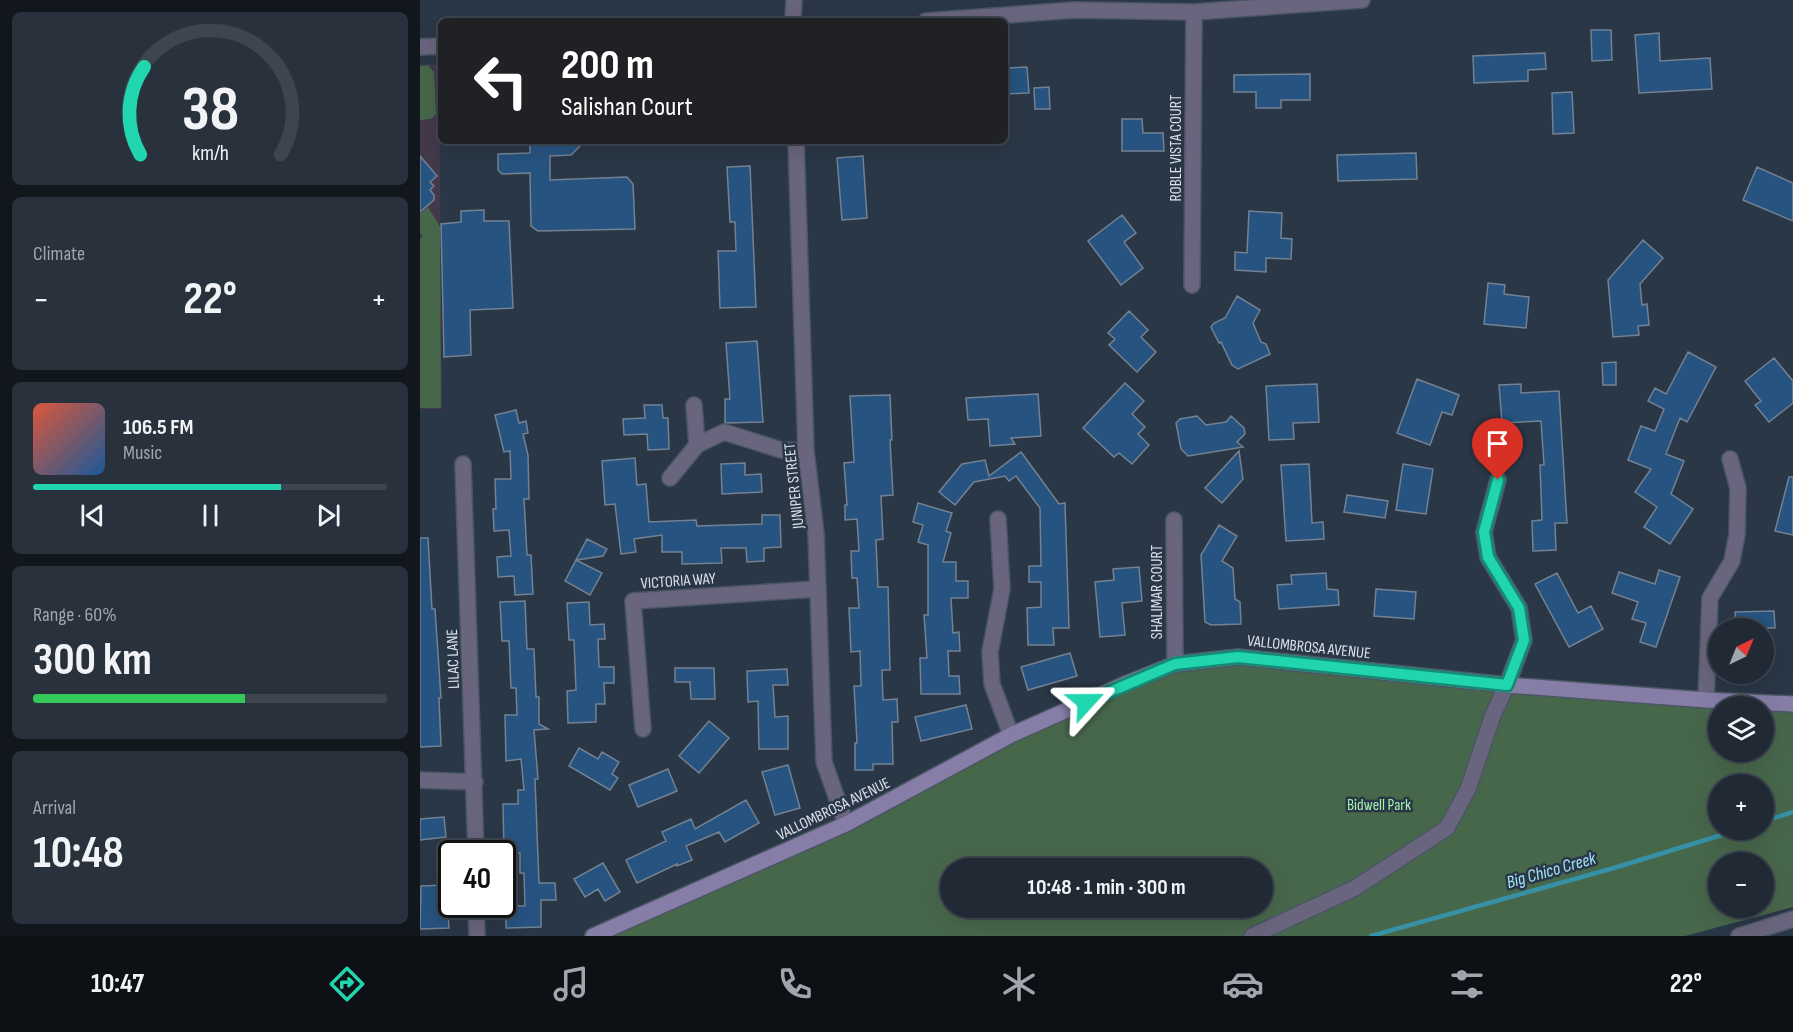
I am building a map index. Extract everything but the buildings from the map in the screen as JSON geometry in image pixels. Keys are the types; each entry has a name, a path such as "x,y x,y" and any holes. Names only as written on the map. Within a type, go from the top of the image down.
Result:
{"street":[{"path":"793,18 794,0"},
{"path":"954,18 1074,5 1194,12 1210,5 1362,0"},
{"name":"ROBLE VISTA COURT","path":"1192,285 1194,12"},
{"path":"420,47 438,46"},
{"name":"JUNIPER STREET","path":"796,144 806,451 816,534 824,762 846,824"},
{"path":"694,405 697,445"},
{"path":"670,478 697,445 724,432 781,450 806,451"},
{"path":"1706,700 1710,598 1732,561 1737,534 1738,488 1730,459"},
{"name":"LILAC LANE","path":"463,464 476,840"},
{"path":"1252,936 1355,888 1447,828 1468,789 1493,715 1524,640 1519,608 1488,557 1484,532 1498,480"},
{"path":"998,519 1002,589 990,652 992,684 1011,735"},
{"name":"SHALIMAR COURT","path":"1174,520 1175,664"},
{"name":"VICTORIA WAY","path":"643,729 633,601 817,589"},
{"name":"VALLOMBROSA AVENUE","path":"593,936 846,824 1011,735 1175,664 1238,657 1507,685 1793,704"},
{"path":"420,780 475,782"},
{"path":"476,918 477,936"},
{"path":"1738,936 1793,919"}],"shaded area":[{"path":"438,64 442,409 420,409 420,65"}],"green space":[{"path":"428,65 434,72 436,114 431,119 420,120 420,66"},
{"path":"428,207 440,227 441,408 420,408 420,239 423,236 420,233 420,214"},
{"name":"Bidwell Park","path":"1238,657 1708,697 1708,762 1774,762 1774,702 1793,704 1793,907 1774,912 1774,852 1708,852 1708,918 1752,918 1685,936 593,936 846,824 1011,735 1175,664"}],"waterway":[{"name":"Big Chico Creek","path":"1774,818 1793,812"},
{"name":"Big Chico Creek","path":"1371,936 1708,839"}],"route":[{"path":"1086,702 1175,664 1238,657 1507,685 1524,640 1519,608 1488,557 1484,532 1498,480"}]}
